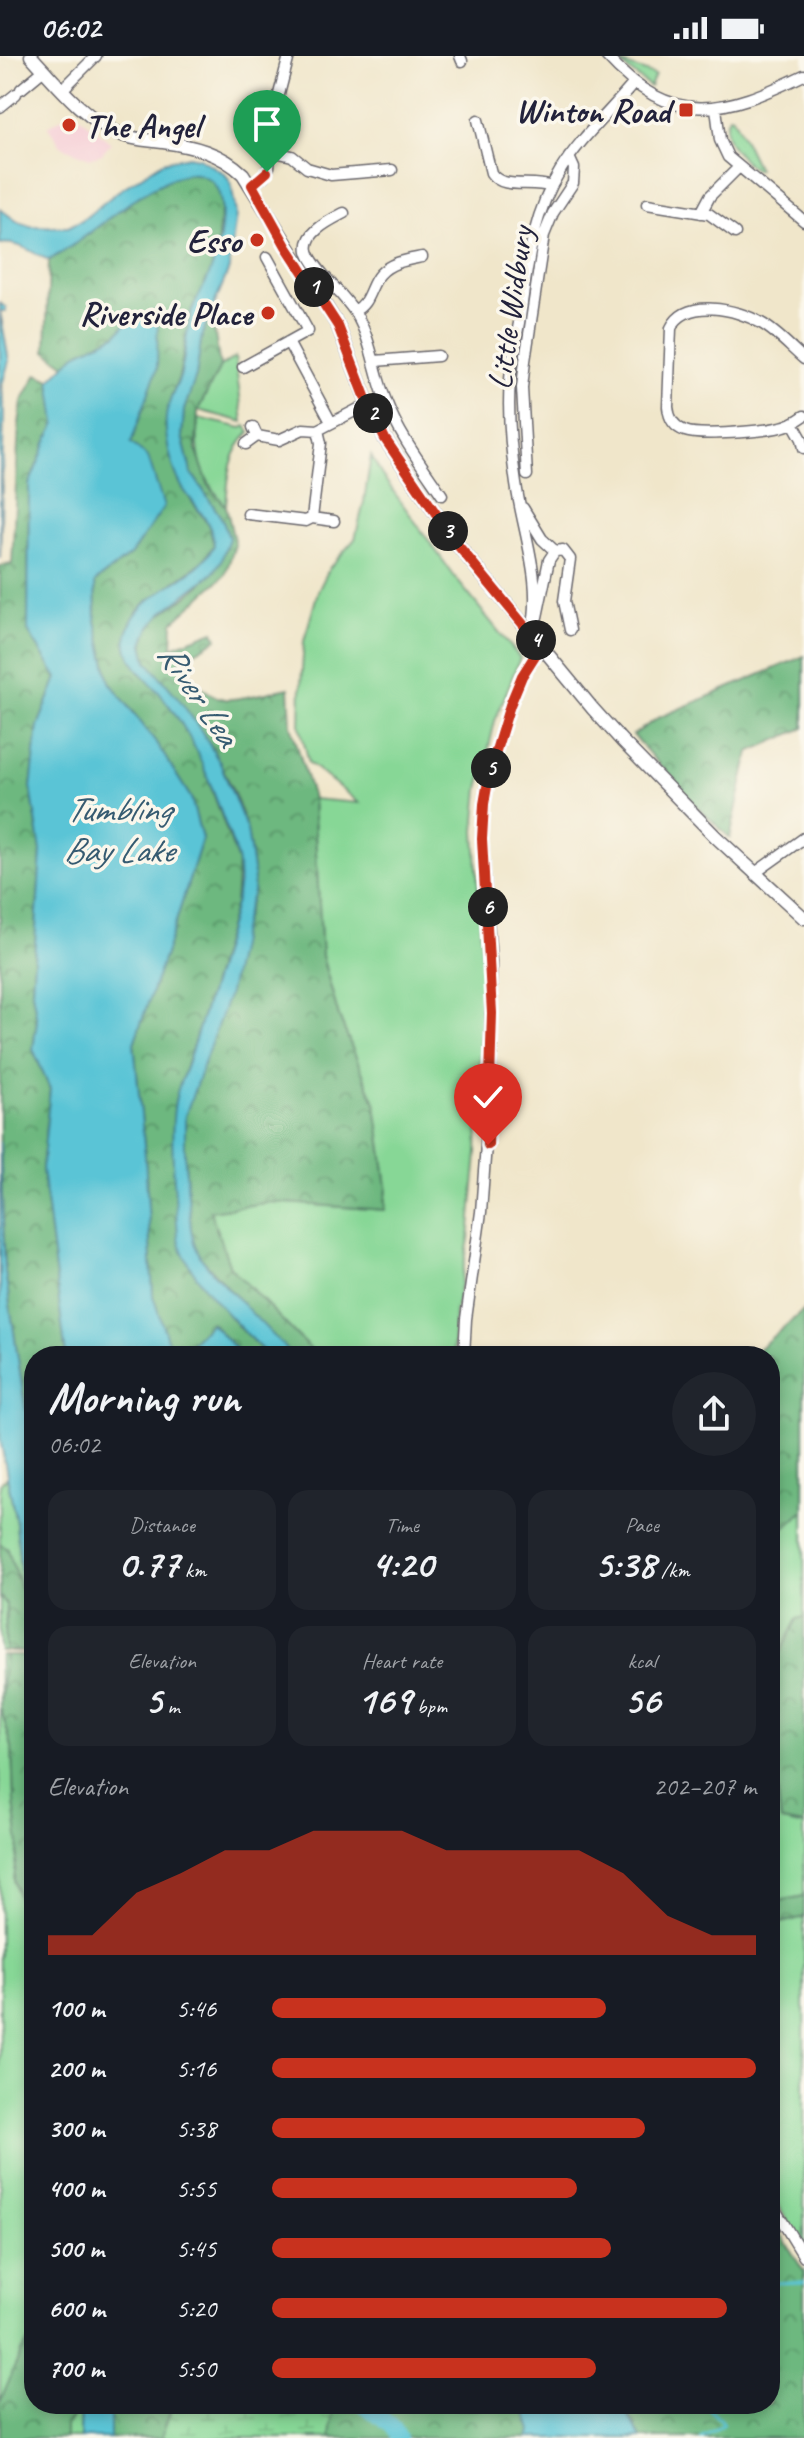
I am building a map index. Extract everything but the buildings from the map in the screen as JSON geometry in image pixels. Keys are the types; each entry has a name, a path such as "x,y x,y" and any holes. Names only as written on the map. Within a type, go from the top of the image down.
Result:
{"main road":[{"path":"31,56 85,112 118,133 183,145 218,156 235,167 252,185 286,246 338,326 385,439 456,543 533,628 541,646 632,752 804,918"}],"street":[{"path":"62,90 96,56"},
{"path":"252,185 267,172 275,111 289,56"},
{"path":"606,56 634,83 663,100 688,107 716,108 752,99 804,75"},
{"path":"0,107 44,70"},
{"path":"533,628 531,558 516,484 509,401 534,228 551,187 569,157 634,83"},
{"path":"716,108 722,146 728,157 804,221"},
{"path":"478,120 491,173 496,180 539,183 551,187"},
{"path":"271,151 292,156 307,168 323,174 392,170"},
{"name":"Little Widbury","path":"527,475 522,388 525,361 544,235 553,213 573,183 574,168 569,157"},
{"path":"701,213 710,196 739,167"},
{"path":"647,204 701,213 719,220 735,233"},
{"path":"344,213 318,228 308,246 314,261 354,311 368,338 380,386 392,415 409,447 442,495"},
{"path":"243,367 308,331 267,257"},
{"path":"354,311 364,305 374,283 385,270 395,263 422,257"},
{"path":"324,302 339,293"},
{"path":"804,359 771,330 743,315 697,309 682,314 671,328 668,407 670,418 678,427 696,434 773,429 804,416"},
{"path":"288,342 331,422"},
{"path":"375,361 438,356"},
{"path":"246,444 255,431 279,440 303,429 318,430 368,404"},
{"path":"793,423 804,448"},
{"path":"312,518 321,443 318,430"},
{"path":"520,503 542,539 555,551"},
{"path":"248,514 334,521"},
{"path":"533,628 539,614 549,560 555,551 563,550 570,559 564,601 570,630"},
{"path":"465,1346 483,1199 491,1077 491,961 482,839 484,804 490,770 510,705 522,676 541,646"},
{"path":"755,873 804,838"},
{"path":"780,2217 804,2257"}],"shaded area":[{"path":"74,112 111,143 102,154 90,158 67,149 47,126"}],"green space":[{"path":"622,65 655,75 650,87"},
{"path":"729,116 733,117 758,169 755,170 743,159 728,140 726,124"},
{"path":"189,173 202,175 212,181 222,200 216,255 191,312 179,377 171,397 182,487 209,526 214,545 202,562 143,605 136,613 127,635 140,673 160,693 198,751 238,862 235,904 177,1094 174,1133 196,1275 258,1346 233,1346 211,1323 189,1345 169,1346 153,1296 145,1155 134,1043 202,839 191,798 155,741 110,682 96,621 95,582 131,554 131,444 139,418 132,317 116,335 76,354 65,365 46,351 49,260 135,199 171,179"},
{"path":"212,315 220,367 198,410 196,449 209,486 226,506 235,545 225,575 173,622 172,647 214,631 217,639 180,661 199,684 217,697 238,699 289,688 291,725 313,799 322,956 339,1017 376,1105 387,1187 385,1210 271,1202 210,1211 230,1267 307,1346 283,1346 266,1330 201,1258 193,1243 191,1229 185,1162 185,1116 253,892 249,841 233,791 195,722 148,662 144,644 146,634 156,619 204,580 229,538 222,519 191,472 182,436 184,410 196,376 202,334"},
{"path":"235,357 243,422 198,410 220,367"},
{"path":"37,374 50,380 57,423 29,485 28,631 57,678 38,726 31,788 41,851 32,991 37,1021 33,1049 50,1089 42,1169 65,1346 24,1346 24,1398 5,1272 0,1142 0,566 12,564 22,401"},
{"path":"198,418 242,428 246,426 250,432 234,457 226,506 210,485 202,466"},
{"path":"371,456 457,580 520,658 495,721 479,789 475,831 483,980 477,1154 469,1239 455,1313 453,1346 307,1346 230,1267 209,1211 271,1202 385,1210 387,1187 376,1105 339,1017 322,956 313,799 359,803 309,763 300,726 304,641 318,591 330,567 355,539"},
{"path":"804,656 804,728 749,752 730,838 688,798 633,735 658,718"},
{"path":"804,1310 804,1510 780,1532 780,1346 762,1346"},
{"path":"7,1477 16,1523 22,1587 19,1589 8,1550 0,1544 0,1484"},
{"path":"804,1510 804,1617 797,1619 780,1653 780,1532"},
{"path":"0,1544 8,1549 24,1600 24,1651 5,1651 6,1605 0,1596"},
{"path":"0,1596 6,1605 5,1651 0,1651"},
{"path":"804,1617 804,1825 781,1821 780,1813 780,1653 797,1619"},
{"path":"0,1655 5,1655 0,1706"},
{"path":"5,1655 24,1655 24,1916 14,1880 19,1845 12,1747 0,1706"},
{"path":"0,1706 12,1747 19,1845 14,1880 24,1906 24,2348 0,2402"},
{"path":"780,1813 781,1821 804,1826 804,1896 780,1901"},
{"path":"804,1896 804,1917 780,1923 780,1901"},
{"path":"804,1917 804,2249 780,2208 780,1923"},
{"path":"780,2232 804,2272 804,2438 641,2438 628,2414 780,2414"},
{"path":"24,2348 24,2414 75,2414 65,2427 65,2438 0,2438 0,2402"},
{"path":"75,2414 81,2414 80,2438 65,2438 65,2427"},
{"path":"110,2414 169,2414 161,2438 110,2438"},
{"path":"169,2414 333,2414 331,2438 161,2438"},
{"path":"332,2414 526,2414 532,2430 528,2438 331,2438"}],"water":[{"path":"188,156 199,158 225,174 231,183 236,214 229,269 202,334 196,376 184,410 182,436 191,472 222,519 229,538 213,573 163,612 150,626 143,644 147,661 179,699 220,763 247,830 254,876 229,993 185,1116 185,1162 191,1229 201,1258 283,1346 258,1346 243,1331 203,1285 183,1253 178,1238 172,1144 174,1108 234,908 239,869 231,840 195,749 161,695 137,668 126,643 133,619 142,606 195,569 214,545 207,522 178,480 166,434 166,417 182,369 192,311 217,252 222,211 220,199 210,180 197,174 186,174 149,190 49,260 19,246 0,244 0,209 18,222 30,226 68,227 84,219 117,192 163,162"},
{"name":"Tumbling Bay Lake","path":"158,310 157,369 131,443 148,457 164,507 131,554 95,582 96,621 110,682 155,741 191,798 202,839 134,1043 145,1155 153,1296 169,1346 65,1346 42,1169 50,1089 33,1049 37,1021 32,991 41,851 31,788 38,726 57,678 28,631 29,485 56,423 50,380 76,354 116,335 132,317"},
{"path":"0,311 9,361 2,385 0,558"},
{"path":"0,1142 5,1272 24,1398 24,1590 16,1523 0,1438"},
{"name":"Tumbling Bay Lake","path":"211,1323 233,1346 186,1346 189,1345"},
{"path":"81,2414 110,2414 110,2438 80,2438"},
{"path":"526,2414 628,2414 641,2438 528,2438 532,2430"}],"waterway":[{"path":"780,2283 804,2282"},
{"name":"River Lea","path":"376,2414 393,2427 399,2438"},
{"path":"701,2438 724,2424 714,2414"}],"place":[{"name":"Winton Road","path":"686,110"},
{"name":"The Angel","path":"69,125"},
{"name":"Esso","path":"257,240"},
{"name":"Riverside Place","path":"268,313"}],"route":[{"path":"267,172 252,185 286,246 338,326 385,439 456,543 541,646 522,676 510,705 490,770 484,804 482,839 492,1013 488,1145"}]}
